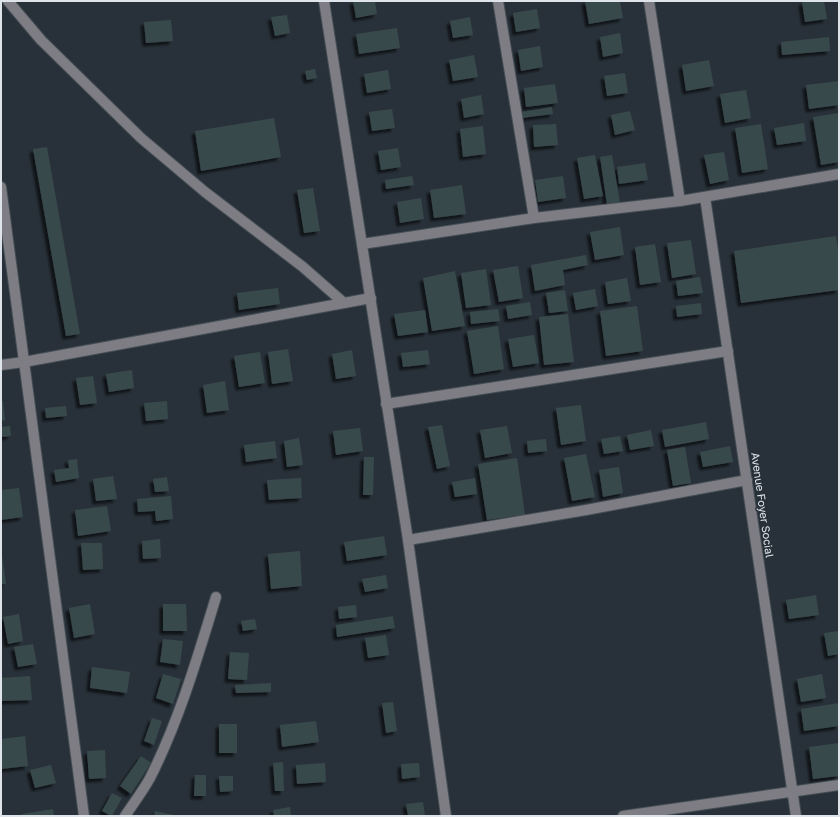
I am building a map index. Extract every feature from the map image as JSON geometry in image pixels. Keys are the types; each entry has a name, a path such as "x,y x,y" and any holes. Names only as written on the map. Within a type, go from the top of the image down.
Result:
{"street":[{"path":"1,2 9,1 41,40 141,138 205,192 303,267 344,303"},
{"path":"324,1 408,540 446,816"},
{"path":"498,1 534,218"},
{"path":"649,1 680,201"},
{"path":"362,244 534,218 680,201 839,174"},
{"path":"1,187 84,816"},
{"name":"Avenue Foyer Social","path":"705,197 796,816"},
{"path":"1,365 371,298"},
{"path":"386,404 728,352"},
{"path":"408,540 586,510 747,480"},
{"path":"124,816 149,779 165,744 185,695 216,597"},
{"path":"623,816 839,784"}],"building":[{"path":"353,1 375,1 377,14 356,18"},
{"path":"585,1 620,1 623,18 589,24"},
{"path":"824,1 827,19 805,22 802,2"},
{"path":"537,9 540,28 516,32 513,13"},
{"path":"287,15 290,33 275,36 271,17"},
{"path":"470,17 473,35 453,38 450,21"},
{"path":"171,20 173,41 146,43 144,22"},
{"path":"397,28 400,48 359,54 356,34"},
{"path":"620,33 623,53 603,57 600,37"},
{"path":"829,37 830,51 782,55 781,42"},
{"path":"540,46 543,67 521,71 518,50"},
{"path":"474,55 478,77 453,81 449,60"},
{"path":"709,60 714,86 686,91 682,65"},
{"path":"315,69 317,78 307,80 305,71"},
{"path":"388,70 391,89 367,93 364,74"},
{"path":"625,73 628,93 607,96 604,76"},
{"path":"839,81 839,105 809,109 806,85"},
{"path":"555,84 558,103 526,107 524,88"},
{"path":"746,90 751,118 725,123 720,94"},
{"path":"481,95 484,114 464,118 461,99"},
{"path":"552,107 553,114 522,118 521,112"},
{"path":"392,109 395,128 372,131 369,112"},
{"path":"630,111 635,130 615,135 611,115"},
{"path":"839,113 839,162 821,165 813,117"},
{"path":"274,118 281,157 201,171 195,131"},
{"path":"804,123 806,141 777,145 774,128"},
{"path":"556,124 558,145 534,147 533,125"},
{"path":"761,124 768,169 742,173 735,128"},
{"path":"483,126 486,154 463,157 460,129"},
{"path":"47,147 80,334 66,336 33,149"},
{"path":"398,148 401,167 381,170 378,151"},
{"path":"724,152 729,180 710,184 704,155"},
{"path":"595,155 603,196 584,199 577,158"},
{"path":"612,155 620,203 607,205 600,157"},
{"path":"645,163 648,180 619,184 617,167"},
{"path":"412,176 414,185 386,189 385,180"},
{"path":"563,176 566,198 538,202 535,180"},
{"path":"462,185 466,214 434,218 430,190"},
{"path":"313,188 320,231 304,233 297,190"},
{"path":"421,198 424,219 400,223 397,202"},
{"path":"620,227 624,255 595,260 590,232"},
{"path":"836,236 839,255 839,290 741,303 734,251"},
{"path":"691,240 696,274 672,278 667,243"},
{"path":"655,244 661,282 640,285 635,247"},
{"path":"586,255 588,265 563,270 565,285 535,291 531,265"},
{"path":"518,266 523,298 499,302 493,270"},
{"path":"486,269 491,305 466,308 461,273"},
{"path":"455,271 465,326 432,331 423,278"},
{"path":"700,277 703,293 678,296 676,281"},
{"path":"627,278 631,301 608,304 605,282"},
{"path":"278,288 280,304 239,310 237,293"},
{"path":"595,289 598,306 576,310 573,293"},
{"path":"565,290 568,311 549,313 546,293"},
{"path":"530,302 532,315 508,319 506,306"},
{"path":"701,303 702,314 677,317 676,306"},
{"path":"637,306 643,351 606,356 600,311"},
{"path":"498,309 500,321 471,324 470,312"},
{"path":"425,310 428,332 398,336 394,314"},
{"path":"568,314 574,362 544,365 539,317"},
{"path":"498,326 504,369 474,374 467,331"},
{"path":"534,335 539,363 513,367 508,339"},
{"path":"288,349 293,381 272,384 268,352"},
{"path":"352,350 356,376 336,379 332,354"},
{"path":"428,350 430,364 403,367 401,353"},
{"path":"260,352 265,383 239,387 234,356"},
{"path":"132,370 134,388 109,392 106,374"},
{"path":"93,376 97,403 80,405 76,378"},
{"path":"225,381 229,410 207,413 203,385"},
{"path":"1,401 3,401 5,420 1,421"},
{"path":"167,401 168,419 146,421 144,403"},
{"path":"581,405 586,441 561,445 556,408"},
{"path":"66,406 67,416 46,418 45,408"},
{"path":"706,422 709,439 665,447 662,430"},
{"path":"442,425 450,466 437,469 428,427"},
{"path":"10,426 11,436 1,437 1,427"},
{"path":"507,426 512,453 485,458 480,430"},
{"path":"360,428 363,451 336,455 333,431"},
{"path":"651,430 654,446 630,450 627,435"},
{"path":"620,436 623,451 604,454 601,439"},
{"path":"299,438 303,465 287,467 284,441"},
{"path":"546,439 547,451 528,453 527,441"},
{"path":"275,441 277,458 246,462 244,445"},
{"path":"730,446 733,462 703,467 700,452"},
{"path":"685,447 691,483 673,486 667,450"},
{"path":"586,454 595,497 572,501 564,458"},
{"path":"364,457 374,457 373,495 363,495"},
{"path":"517,458 525,515 487,520 478,464"},
{"path":"77,459 79,478 56,482 54,470 69,468 68,460"},
{"path":"619,467 623,493 603,497 599,470"},
{"path":"113,476 117,499 96,501 93,479"},
{"path":"167,477 169,491 155,492 153,479"},
{"path":"301,478 302,498 269,500 267,480"},
{"path":"475,478 477,494 455,497 452,482"},
{"path":"19,488 23,517 1,520 1,490"},
{"path":"171,496 173,519 156,521 155,511 138,512 137,499"},
{"path":"107,506 111,531 78,536 75,510"},
{"path":"384,536 387,555 347,561 344,542"},
{"path":"160,539 161,558 143,559 142,541"},
{"path":"81,543 102,543 103,569 83,570"},
{"path":"300,551 302,586 271,589 268,554"},
{"path":"2,555 6,584 1,584"},
{"path":"386,575 388,588 365,592 362,579"},
{"path":"816,595 819,615 789,619 786,600"},
{"path":"90,604 95,634 74,638 69,608"},
{"path":"163,604 186,604 187,631 163,631"},
{"path":"356,605 357,617 339,619 338,607"},
{"path":"19,614 23,641 8,644 3,617"},
{"path":"393,616 395,628 337,637 336,625"},
{"path":"255,619 257,629 243,631 241,621"},
{"path":"839,631 839,654 828,656 824,633"},
{"path":"386,635 389,655 368,658 365,638"},
{"path":"163,639 183,641 180,665 160,662"},
{"path":"33,644 37,664 18,667 14,647"},
{"path":"230,652 249,653 247,680 228,679"},
{"path":"92,667 130,672 127,693 90,688"},
{"path":"163,674 181,679 173,704 156,698"},
{"path":"822,674 826,698 801,702 797,679"},
{"path":"30,676 32,700 1,701 1,678"},
{"path":"271,683 271,692 236,693 235,685"},
{"path":"393,702 397,731 386,733 382,703"},
{"path":"839,703 839,726 804,731 801,709"},
{"path":"152,718 162,721 154,745 144,741"},
{"path":"316,721 319,742 282,747 280,725"},
{"path":"219,724 237,724 237,753 219,753"},
{"path":"25,736 28,766 1,769 1,739"},
{"path":"839,743 839,776 813,779 809,747"},
{"path":"105,750 106,778 89,779 87,751"},
{"path":"141,756 151,763 131,794 120,786"},
{"path":"283,762 284,791 275,791 273,763"},
{"path":"325,763 326,782 297,784 296,765"},
{"path":"419,763 420,777 402,779 401,764"},
{"path":"51,765 56,783 35,788 30,770"},
{"path":"195,775 206,775 206,796 194,796"},
{"path":"219,776 233,776 233,791 220,792"},
{"path":"112,793 122,798 111,816 102,811"},
{"path":"423,802 425,816 408,816 406,804"},
{"path":"290,807 291,816 274,816 273,810"},
{"path":"53,809 54,816 23,816 22,814"},
{"path":"155,811 174,815 174,816 154,816"}]}
